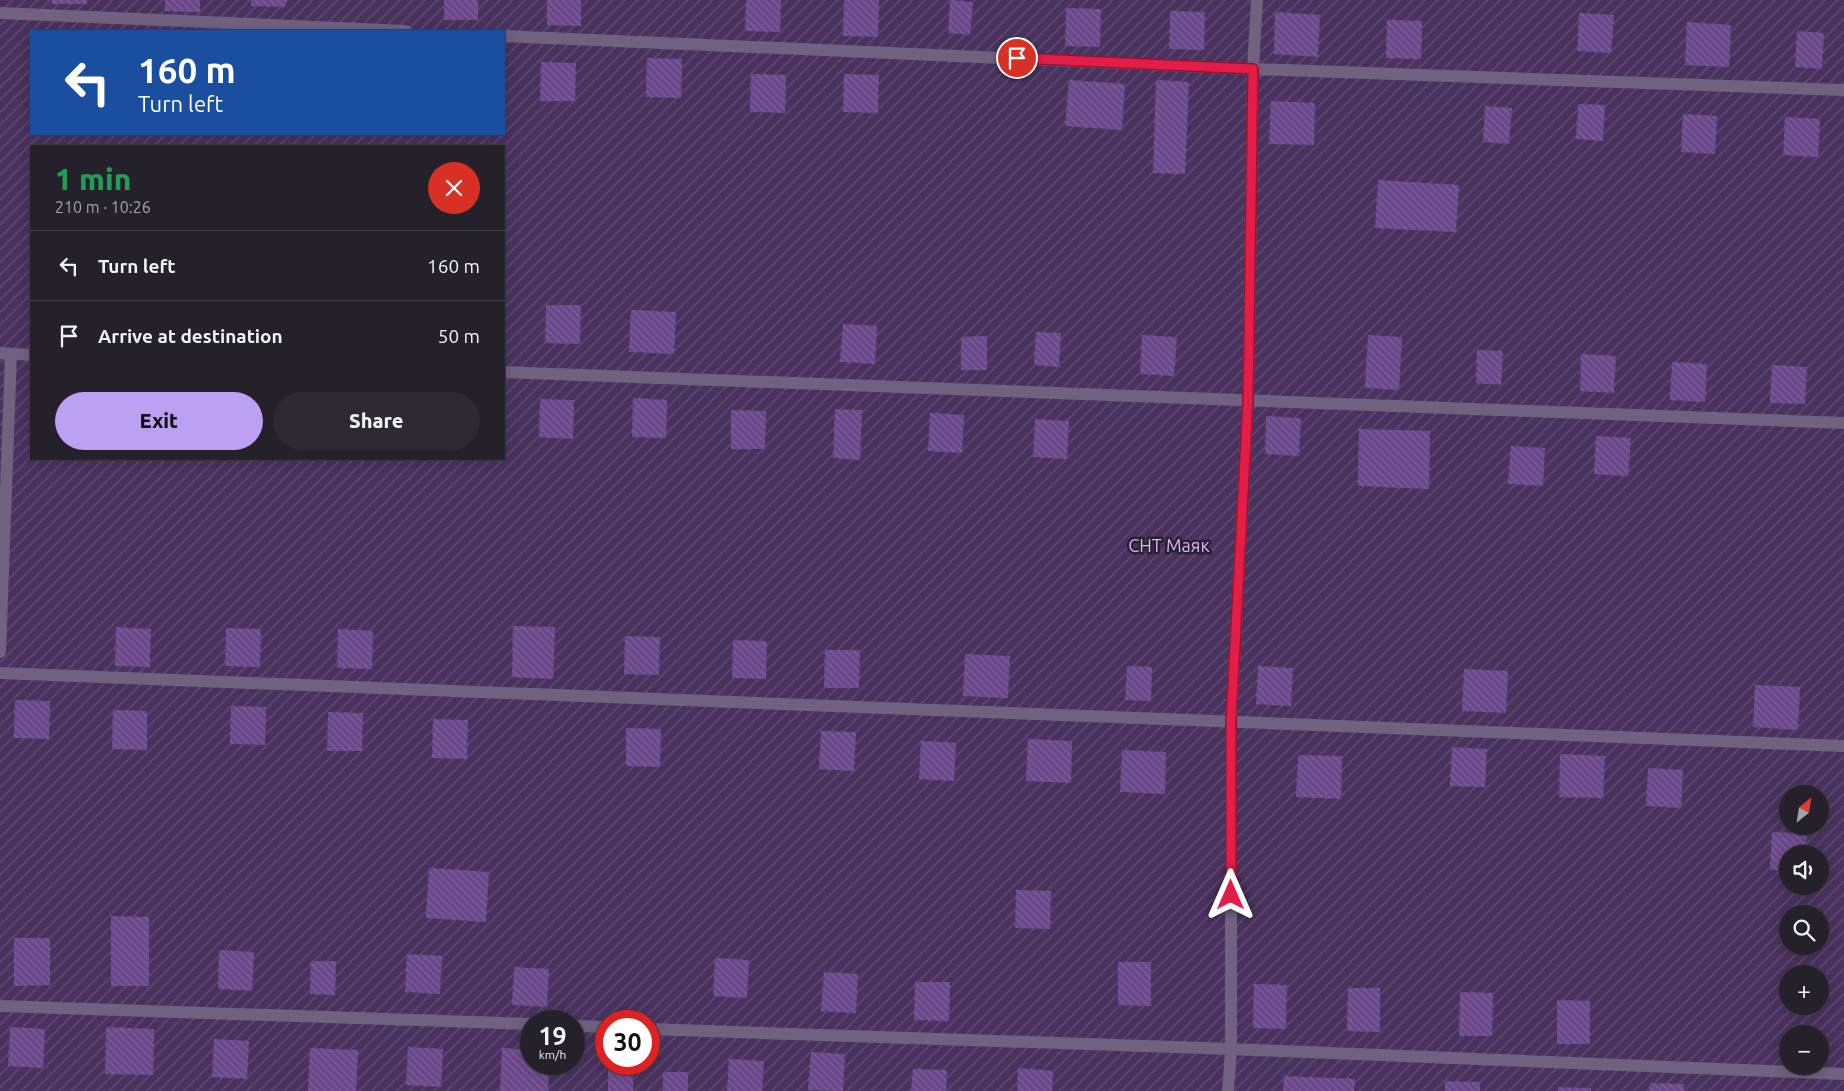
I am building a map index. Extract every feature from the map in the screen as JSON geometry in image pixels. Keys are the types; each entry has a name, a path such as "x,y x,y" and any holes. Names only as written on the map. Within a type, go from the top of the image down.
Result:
{"street":[{"path":"1228,1091 1231,1049 1231,721 1248,401 1253,69 1257,0"},
{"path":"0,13 383,30"},
{"path":"505,36 1253,69 1844,90"},
{"path":"0,652 5,354 30,354"},
{"path":"505,372 1844,423"},
{"path":"0,673 1844,746"},
{"path":"0,1006 520,1024"},
{"path":"660,1029 1231,1049 1844,1074"}],"green space":[{"name":"СНТ Маяк","path":"0,0 1844,0 1844,1091 0,1091"}],"building":[{"path":"52,0 87,0 87,4 52,4"},
{"path":"165,0 200,0 200,12 165,11"},
{"path":"251,0 286,0 285,7 251,6"},
{"path":"444,0 478,0 478,20 444,20"},
{"path":"547,0 581,0 581,26 547,25"},
{"path":"746,0 781,0 780,32 745,31"},
{"path":"844,0 879,0 878,37 843,36"},
{"path":"950,0 973,2 970,35 948,33"},
{"path":"1066,8 1101,9 1100,47 1065,46"},
{"path":"1170,11 1205,12 1204,50 1169,49"},
{"path":"1275,12 1320,15 1318,57 1274,54"},
{"path":"1579,13 1614,15 1611,53 1577,51"},
{"path":"1387,20 1422,21 1421,59 1386,58"},
{"path":"1687,22 1731,25 1729,67 1685,65"},
{"path":"1797,31 1824,33 1822,69 1795,67"},
{"path":"647,58 682,59 681,98 646,97"},
{"path":"541,62 576,63 575,101 540,101"},
{"path":"751,74 786,75 785,113 750,112"},
{"path":"844,74 879,75 878,113 843,112"},
{"path":"1069,80 1125,84 1122,130 1065,126"},
{"path":"1156,80 1189,82 1185,174 1153,173"},
{"path":"1271,101 1315,103 1314,145 1269,144"},
{"path":"1578,104 1605,105 1603,141 1576,139"},
{"path":"1485,106 1512,108 1509,144 1483,142"},
{"path":"1683,114 1717,116 1715,154 1681,152"},
{"path":"1785,117 1820,119 1818,157 1783,155"},
{"path":"1378,180 1459,185 1456,232 1375,228"},
{"path":"546,305 581,305 580,344 545,343"},
{"path":"631,310 676,312 674,354 629,352"},
{"path":"843,324 877,326 875,364 840,362"},
{"path":"1036,332 1061,333 1059,367 1034,365"},
{"path":"1142,335 1177,337 1174,376 1140,374"},
{"path":"1368,335 1402,337 1399,390 1365,388"},
{"path":"987,336 987,370 961,370 961,337"},
{"path":"1477,350 1503,351 1501,385 1476,383"},
{"path":"1581,354 1616,356 1614,393 1580,391"},
{"path":"1672,362 1707,364 1705,402 1670,400"},
{"path":"1772,365 1807,367 1805,404 1770,403"},
{"path":"633,398 667,400 666,438 632,437"},
{"path":"540,399 574,400 573,439 539,437"},
{"path":"835,409 862,410 860,460 833,458"},
{"path":"731,410 766,411 765,449 731,449"},
{"path":"930,413 964,415 962,453 928,451"},
{"path":"1266,416 1301,418 1299,456 1265,454"},
{"path":"1035,419 1069,421 1067,459 1033,457"},
{"path":"1359,429 1430,431 1429,489 1358,486"},
{"path":"1596,436 1631,438 1628,476 1594,474"},
{"path":"1511,446 1545,448 1543,486 1508,484"},
{"path":"513,626 555,627 553,679 512,677"},
{"path":"116,627 151,629 150,667 115,666"},
{"path":"226,628 261,629 260,667 225,666"},
{"path":"338,629 373,631 372,669 337,668"},
{"path":"625,636 660,637 659,675 624,674"},
{"path":"733,640 767,641 766,679 732,678"},
{"path":"825,650 860,650 859,688 824,688"},
{"path":"965,654 1010,656 1008,698 963,696"},
{"path":"1127,666 1152,667 1151,701 1125,700"},
{"path":"1258,666 1293,668 1291,706 1256,704"},
{"path":"1464,669 1508,671 1506,713 1462,711"},
{"path":"1755,685 1800,687 1798,730 1753,727"},
{"path":"15,700 50,701 49,739 14,738"},
{"path":"231,706 266,707 265,745 230,744"},
{"path":"113,710 147,711 147,750 112,749"},
{"path":"328,712 363,713 362,751 327,751"},
{"path":"433,719 468,720 467,759 432,758"},
{"path":"626,728 661,729 660,767 626,766"},
{"path":"821,731 856,732 854,771 819,769"},
{"path":"1028,739 1072,741 1071,783 1026,781"},
{"path":"921,741 956,743 954,781 919,779"},
{"path":"1452,747 1487,749 1485,787 1450,786"},
{"path":"1122,750 1166,752 1165,794 1120,792"},
{"path":"1560,754 1605,756 1603,798 1559,797"},
{"path":"1298,755 1342,756 1341,799 1296,797"},
{"path":"1648,768 1683,770 1681,808 1646,806"},
{"path":"1772,832 1779,832 1779,835 1807,835 1806,845 1779,845 1779,870 1770,870"},
{"path":"429,868 489,872 486,922 426,918"},
{"path":"1016,890 1051,891 1050,929 1015,928"},
{"path":"111,916 149,917 149,986 111,986"},
{"path":"14,938 50,938 50,985 14,986"},
{"path":"219,950 254,952 252,991 218,989"},
{"path":"407,954 442,956 440,994 405,992"},
{"path":"715,958 749,960 747,998 713,996"},
{"path":"311,961 336,961 335,995 310,994"},
{"path":"1118,962 1151,962 1151,1006 1118,1005"},
{"path":"514,967 549,969 547,1007 512,1005"},
{"path":"824,972 858,974 856,1013 821,1011"},
{"path":"915,982 950,982 949,1021 914,1020"},
{"path":"1254,984 1287,985 1286,1029 1253,1028"},
{"path":"1348,988 1380,988 1380,1032 1347,1031"},
{"path":"1460,992 1493,993 1492,1036 1459,1036"},
{"path":"1557,1000 1590,1001 1590,1044 1557,1044"},
{"path":"10,1027 45,1029 43,1068 8,1066"},
{"path":"106,1027 154,1029 153,1075 105,1074"},
{"path":"214,1039 249,1041 247,1079 212,1077"},
{"path":"408,1047 443,1049 441,1087 406,1085"},
{"path":"310,1048 358,1050 356,1091 308,1091"},
{"path":"502,1048 520,1049 520,1075 549,1075 548,1091 500,1091"},
{"path":"811,1052 845,1054 843,1091 808,1090"},
{"path":"729,1059 764,1061 762,1091 727,1091"},
{"path":"1018,1068 1053,1071 1052,1091 1017,1091"},
{"path":"913,1069 947,1070 946,1091 911,1091"},
{"path":"663,1072 688,1072 688,1091 663,1091"},
{"path":"608,1075 633,1075 633,1091 608,1091"},
{"path":"1284,1076 1355,1079 1354,1091 1283,1091"},
{"path":"1445,1081 1480,1082 1480,1091 1445,1091"},
{"path":"1650,1083 1684,1084 1684,1091 1649,1091"},
{"path":"1558,1087 1591,1088 1591,1091 1558,1091"}],"route":[{"path":"1017,58 1253,69 1248,401 1231,721 1231,895"}]}
